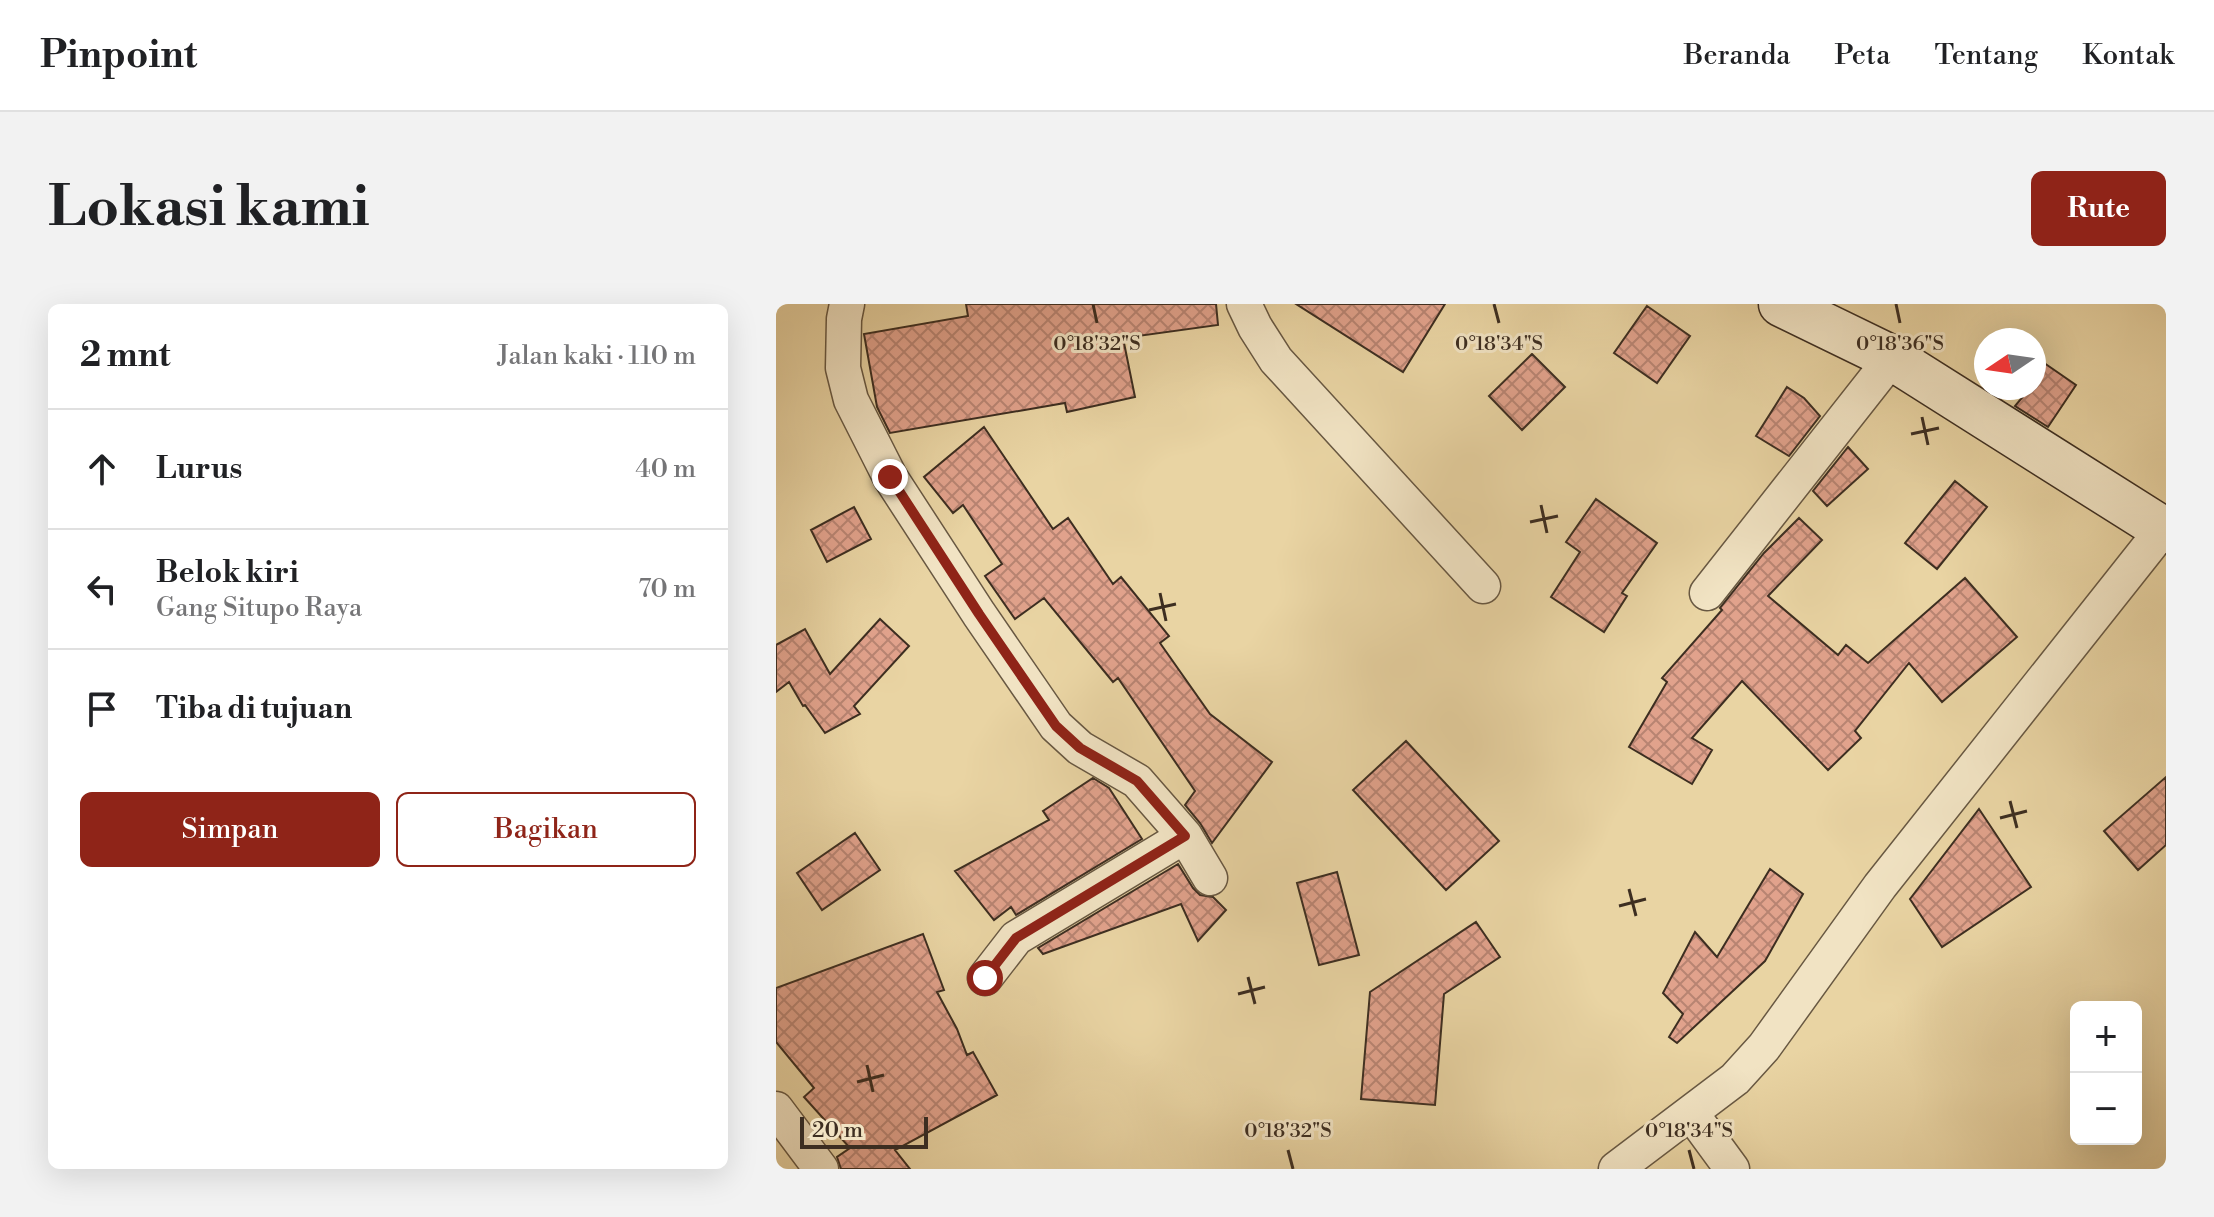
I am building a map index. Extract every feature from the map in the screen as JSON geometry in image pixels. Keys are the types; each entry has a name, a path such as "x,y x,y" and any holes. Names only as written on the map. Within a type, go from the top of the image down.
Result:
{"street":[{"path":"847,304 843,368 851,400 890,477 1056,726 1080,748 1137,781 1185,836 1210,878"},
{"path":"1244,304 1276,360 1483,586"},
{"path":"1616,1169 1735,1079 1764,1047 1880,886 2164,530 1892,358 1781,304"},
{"path":"1707,593 1892,358"},
{"path":"985,978 1016,938 1185,836"},
{"path":"776,1109 821,1169"},
{"path":"1691,1113 1732,1169"}],"building":[{"path":"966,304 1216,304 1218,325 1123,338 1135,397 1067,412 1065,403 890,433 877,407 864,334 968,316"},
{"path":"1296,304 1445,304 1403,372"},
{"path":"1647,306 1690,336 1657,383 1614,353"},
{"path":"1532,354 1565,387 1522,430 1489,396"},
{"path":"2046,364 2076,385 2048,427 2015,406 2020,400 2046,400"},
{"path":"1787,387 1804,398 1820,416 1789,456 1756,436"},
{"path":"984,427 1053,529 1068,518 1113,584 1121,577 1169,636 1160,643 1210,714 1272,762 1212,843 1185,805 1195,791 1118,678 1113,682 1044,598 1015,619 985,576 1002,564 963,505 953,513 924,477"},
{"path":"1848,447 1868,469 1827,506 1813,491"},
{"path":"1955,481 1987,507 1937,569 1905,543"},
{"path":"1596,499 1657,543 1622,593 1627,596 1604,632 1551,597 1580,552 1566,542"},
{"path":"854,507 871,539 827,562 811,530"},
{"path":"1799,518 1822,540 1768,596 1838,655 1846,645 1868,663 1965,578 2017,637 1942,702 1909,663 1855,731 1861,738 1828,770 1742,681 1692,738 1712,750 1692,784 1629,747 1667,682 1662,678 1722,610 1720,608 1764,553"},
{"path":"880,619 909,646 854,706 860,714 825,733 803,706 789,682 776,692 776,645 805,629 830,674"},
{"path":"1406,741 1499,841 1446,890 1353,790"},
{"path":"2166,777 2166,845 2138,870 2104,831"},
{"path":"1093,778 1109,788 1142,839 1016,915 1011,907 994,920 955,871 1049,820 1043,811"},
{"path":"1979,809 2031,887 1942,947 1910,899"},
{"path":"855,833 880,870 822,910 797,873"},
{"path":"1178,864 1200,895 1213,897 1226,910 1198,941 1181,904 1043,954 1038,948"},
{"path":"1770,869 1803,894 1765,961 1677,1043 1669,1037 1683,1014 1663,993 1695,932 1717,957"},
{"path":"1337,872 1359,955 1319,965 1297,883"},
{"path":"1476,922 1500,957 1444,994 1435,1105 1361,1099 1370,992"},
{"path":"923,934 944,990 937,992 967,1055 973,1052 997,1095 895,1150 910,1169 841,1169 837,1157 850,1148 804,1097 814,1088 776,1042 776,988"}],"route":[{"path":"890,477 1056,726 1080,748 1137,781 1185,836 1016,938 985,978"}]}
